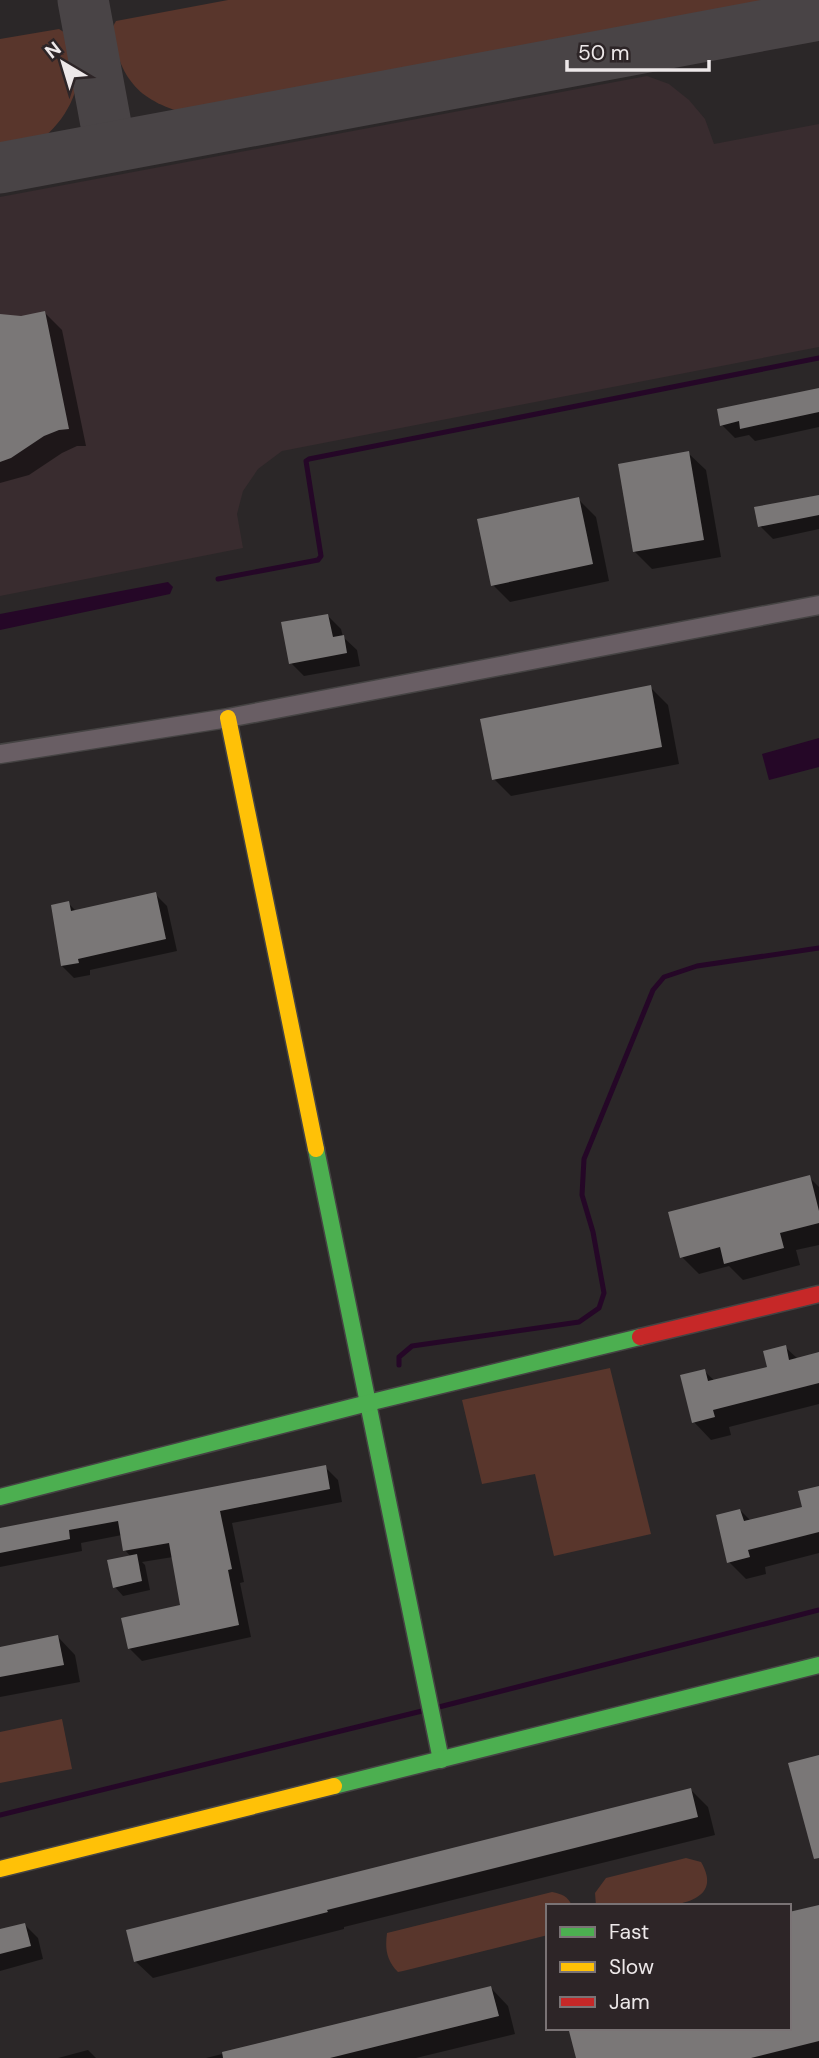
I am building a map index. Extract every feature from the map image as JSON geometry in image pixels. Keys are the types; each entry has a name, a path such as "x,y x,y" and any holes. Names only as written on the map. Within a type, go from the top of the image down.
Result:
{"street":[{"path":"0,754 228,718 819,605"},
{"path":"228,718 440,1760"},
{"path":"0,1497 368,1403 819,1294"},
{"path":"0,1868 819,1665"}],"shaded area":[{"path":"228,0 809,0 196,116 161,105 137,89 121,65 116,49 111,30 116,21"},
{"path":"59,29 73,38 77,62 76,88 68,109 54,128 36,143 24,149 0,153 0,39"},
{"path":"647,76 669,84 689,100 705,119 714,144 819,124 819,347 282,451 258,469 243,491 237,514 243,548 0,596 0,197"},
{"path":"168,582 173,587 170,594 0,630 0,614"},
{"path":"819,738 819,767 769,780 762,754"},
{"path":"610,1368 651,1534 554,1556 535,1474 482,1484 462,1400"},
{"path":"62,1719 72,1769 0,1783 0,1732"},
{"path":"686,1858 701,1862 707,1880 703,1892 690,1901 676,1904 596,1904 595,1893 606,1878"},
{"path":"552,1892 564,1896 571,1904 546,1904 546,1935 398,1972 386,1949 387,1933"}],"building":[{"path":"45,311 69,429 44,436 11,458 0,462 0,314 21,316"},
{"path":"819,388 819,412 740,429 739,421 720,426 717,409"},
{"path":"689,451 704,540 633,552 618,464"},
{"path":"819,495 819,515 758,527 754,507"},
{"path":"579,497 593,564 491,586 477,519"},
{"path":"328,614 333,637 344,635 347,653 289,664 281,622"},
{"path":"651,685 662,747 492,780 480,719"},
{"path":"156,892 166,939 78,959 79,963 61,966 51,905 69,901 71,911"},
{"path":"810,1175 819,1211 819,1223 780,1233 784,1248 724,1264 720,1247 680,1258 668,1212"},
{"path":"786,1345 789,1360 819,1352 819,1383 713,1410 715,1417 692,1423 680,1375 705,1369 708,1381 767,1367 763,1351"},
{"path":"326,1465 330,1489 220,1511 232,1569 228,1570 239,1625 128,1649 121,1618 180,1605 169,1543 123,1551 118,1521 69,1530 70,1539 0,1553 0,1528"},
{"path":"819,1486 819,1532 748,1550 750,1557 727,1563 716,1515 740,1509 744,1521 802,1507 798,1491"},
{"path":"137,1554 142,1581 113,1588 107,1560"},
{"path":"58,1635 64,1665 0,1677 0,1647"},
{"path":"819,1755 819,1858 814,1859 788,1763"},
{"path":"691,1788 698,1817 327,1910 328,1912 134,1962 126,1930"},
{"path":"819,1905 819,2041 751,2058 576,2058 569,2031 572,2030 791,2030 791,1912"},
{"path":"25,1923 31,1946 0,1954 0,1929"},
{"path":"491,1986 499,2016 330,2058 223,2058 222,2052"}],"waterway":[{"path":"218,579 318,560 321,556 306,461 309,459 819,358"},
{"path":"399,1365 399,1357 412,1346 579,1322 599,1308 604,1293 593,1232 582,1195 584,1159 653,990 664,977 697,966 819,948"},
{"path":"439,1707 819,1610"},
{"path":"0,1815 422,1711"}],"taxiway":[{"path":"83,0 110,146"},
{"path":"0,168 819,15"}],"traffic: fast":[{"path":"316,1149 441,1760"},
{"path":"0,1497 640,1337"},
{"path":"334,1786 819,1665"}],"traffic: slow":[{"path":"228,718 316,1149"},
{"path":"0,1869 334,1786"}],"traffic: jam":[{"path":"640,1337 819,1294"}]}
